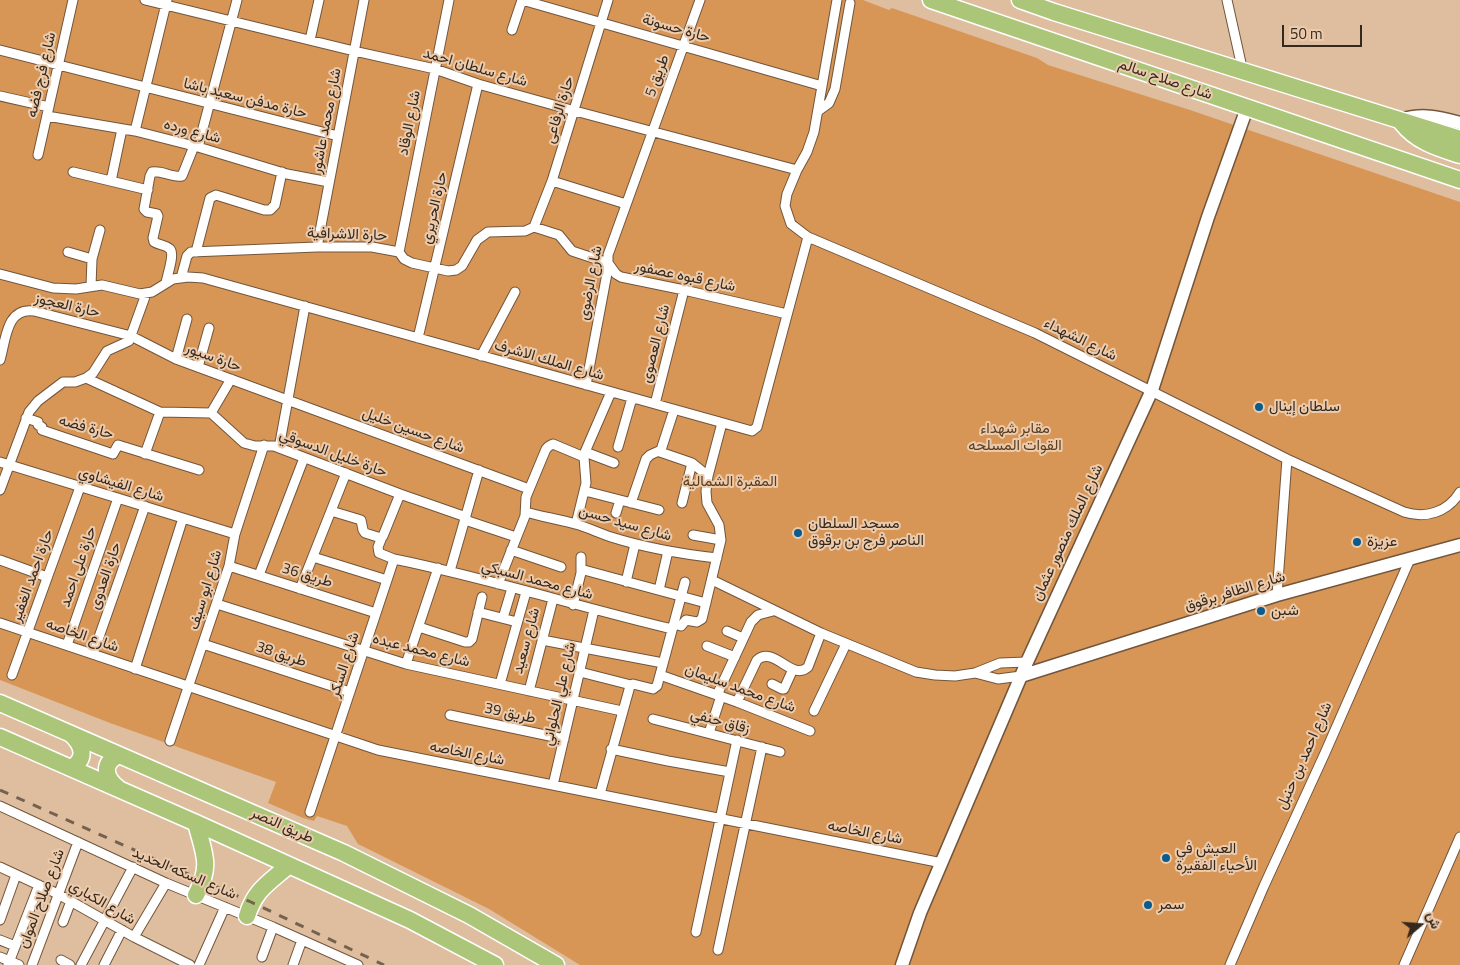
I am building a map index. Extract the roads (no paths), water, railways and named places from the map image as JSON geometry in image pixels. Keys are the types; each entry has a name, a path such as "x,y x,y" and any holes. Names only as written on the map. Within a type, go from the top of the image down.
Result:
{"highway":[{"name":"شارع صلاح سالم","path":"931,0 1460,180"},
{"name":"شارع صلاح سالم","path":"1020,0 1460,139"},
{"path":"1400,120 1419,139 1460,155"},
{"path":"1398,160 1419,177 1460,191"},
{"name":"طريق النصر","path":"0,703 361,861 469,915 556,965"},
{"path":"71,734 77,740 82,750 80,761 71,768"},
{"path":"0,737 118,788 410,920 495,965"},
{"path":"118,788 110,782 107,771 110,761 119,754"},
{"path":"196,823 206,870 204,881 196,895"},
{"path":"247,916 251,902 257,893 289,865"}],"main road":[{"name":"شارع الملك منصور عثمان","path":"902,965 920,913 1027,662 1152,390 1208,217 1247,108"},
{"path":"1400,120 1424,115 1460,123"},
{"name":"شارع الظافر برقوق","path":"1021,676 1277,595 1460,545"}],"street":[{"name":"شارع فرج فضه","path":"38,155 73,0"},
{"name":"شارع سلطان احمد","path":"145,0 166,3 231,22 435,69 478,84 797,170"},
{"path":"166,283 172,254 168,247 156,244 153,240 158,216 145,210 151,174 154,171 178,177 182,176 196,146 210,105 237,0"},
{"path":"310,40 319,0"},
{"name":"شارع محمد عاشور","path":"317,247 364,0"},
{"name":"شارع الوقاد","path":"399,252 449,0"},
{"path":"512,30 522,0"},
{"name":"حارة حسونة","path":"522,0 822,86"},
{"name":"حارة الرفاعى","path":"534,227 552,181 575,111 608,0"},
{"name":"طريق 5","path":"652,132 700,0"},
{"name":"شارع الشهداء","path":"837,0 818,111 807,152 786,194 785,206 791,224 808,237 1035,332 1287,458 1410,514 1424,515 1440,511 1452,502 1460,492"},
{"path":"1227,0 1243,72"},
{"path":"135,131 166,3"},
{"name":"شارع الشهداء","path":"818,111 829,103 835,89 850,3"},
{"name":"حارة مدفن سعيد باشا","path":"0,50 210,105 338,136"},
{"name":"حارة الحريري","path":"418,338 478,84"},
{"name":"شارع ورده","path":"0,96 48,112 196,146 282,172 328,182"},
{"path":"111,181 122,128"},
{"name":"شارع الرضوى","path":"586,385 608,255 652,132"},
{"path":"73,172 148,190"},
{"path":"181,278 188,255 191,252 196,252 210,198 216,195 264,210 270,210 275,205 282,172"},
{"path":"552,181 626,204"},
{"name":"حارة الاشرافية","path":"196,252 317,247 372,247 399,252 404,259 412,263 448,271 456,270 462,266 476,240 488,232 525,231 534,227"},
{"name":"شارع قبوه عصفور","path":"534,227 559,235 572,252 608,263 616,274 621,277 787,314"},
{"path":"91,286 92,259 100,230"},
{"name":"شارع الملك الاشرف","path":"146,294 166,283 181,278 202,278 752,431 757,427 808,237"},
{"path":"68,252 92,259"},
{"path":"0,274 53,288 76,290 91,286 108,286 146,294 127,343 107,351 93,373 86,378 75,382 62,382 35,405 26,418 5,464 0,490"},
{"name":"شارع العصوى","path":"655,404 684,290"},
{"path":"482,356 515,292"},
{"path":"278,448 306,306"},
{"name":"حارة العجوز","path":"0,360 11,321 16,313 25,310 131,336"},
{"path":"176,360 187,319"},
{"path":"198,368 209,328"},
{"name":"حارة سيور","path":"131,336 176,360 288,400"},
{"path":"86,378 160,412 210,412 231,380"},
{"path":"576,524 585,491 585,455 611,392"},
{"path":"618,447 632,398"},
{"name":"شارع حسين خليل","path":"288,400 530,489"},
{"path":"660,452 674,410"},
{"path":"145,454 160,412"},
{"name":"حارة خليل الدسوقي","path":"210,412 244,443 254,446 274,446 516,537"},
{"name":"حارة فضه","path":"26,418 38,422 42,430 112,453 118,446 199,470"},
{"path":"581,573 586,570 706,603 721,540 720,524 710,509 706,497 708,476 722,423"},
{"name":"شارع ابو سيف","path":"170,741 217,604 229,566 235,534 264,445"},
{"path":"498,584 526,512 526,497 549,446 557,445 614,463"},
{"path":"631,503 646,459 650,454 660,452 692,464 708,476"},
{"path":"259,575 304,458"},
{"path":"1277,595 1287,458"},
{"name":"شارع الفيشاوي","path":"5,464 235,534"},
{"path":"682,503 692,464"},
{"path":"450,571 479,470"},
{"path":"300,588 346,473"},
{"name":"حارة احمد الغفير","path":"12,675 80,487"},
{"path":"585,491 658,510"},
{"path":"394,559 379,553 378,547 400,494"},
{"name":"حارة على احمد","path":"67,645 118,498"},
{"path":"616,513 620,500"},
{"name":"حارة العدوى","path":"93,654 145,506"},
{"path":"331,510 362,520 365,534 382,537"},
{"name":"شارع سيد حسن","path":"526,512 540,517 576,524 634,544 717,558"},
{"path":"135,669 183,518"},
{"path":"693,535 721,540"},
{"path":"626,582 634,544"},
{"path":"511,550 562,567"},
{"path":"659,590 668,551"},
{"path":"313,557 387,580"},
{"path":"573,605 581,573 581,557"},
{"name":"شارع محمد السبكي","path":"394,559 450,571 573,605 673,627 682,626 688,620 701,621 706,603"},
{"name":"شارع السكر","path":"310,812 394,559"},
{"name":"شارع احمد بن حنبل","path":"1230,965 1410,559"},
{"path":"0,560 47,577"},
{"name":"طريق 36","path":"229,566 376,613"},
{"path":"406,664 438,568"},
{"path":"712,580 821,633 916,672 955,676 975,673 1000,663 1027,662"},
{"path":"580,672 631,685 656,688 685,582"},
{"path":"503,618 512,588"},
{"path":"500,684 526,592"},
{"path":"419,628 467,642 472,638 482,597"},
{"name":"شارع سعيد","path":"529,691 553,599"},
{"name":"شارع محمد عبده","path":"217,604 406,664 622,711"},
{"name":"شارع علي الحلواني","path":"553,785 594,610"},
{"path":"709,733 719,695 743,638 754,618 773,611"},
{"path":"478,612 518,622"},
{"name":"شارع الخاصه","path":"0,623 378,750 942,863"},
{"path":"727,630 743,638"},
{"path":"737,702 756,660 760,657 770,656 793,669 801,671 808,667 821,633"},
{"path":"542,640 663,662"},
{"name":"طريق 38","path":"203,644 350,692"},
{"path":"814,711 846,644"},
{"path":"706,646 735,657"},
{"path":"772,684 784,689 793,669"},
{"path":"975,673 998,679 1021,676"},
{"name":"شارع محمد سليمان","path":"660,675 719,695 810,731"},
{"path":"600,794 622,711 631,685"},
{"name":"طريق 39","path":"450,716 564,739"},
{"name":"زقاق حنفي","path":"652,719 780,752"},
{"path":"696,932 737,740"},
{"path":"718,950 762,747"},
{"path":"612,749 730,772"},
{"name":"شارع السكه الحديد","path":"0,806 166,883 302,940 341,961 358,965"},
{"path":"1404,965 1460,837"},
{"name":"شارع صلاح الموان","path":"32,965 78,842"},
{"name":"شارع الكباري","path":"0,867 58,894 134,937 190,965"},
{"path":"82,965 132,867"},
{"path":"0,920 16,875"},
{"path":"134,937 166,883"},
{"path":"9,963 39,885"},
{"path":"63,922 71,901"},
{"path":"199,965 225,907"},
{"path":"262,957 273,927"},
{"path":"104,965 122,930"},
{"path":"0,940 16,946"},
{"path":"293,965 302,940"},
{"path":"166,965 171,956"},
{"path":"0,957 9,963 19,965"},
{"path":"61,960 70,965"}],"railway":[{"path":"0,790 251,902 384,965"}],"place":[{"name":"سلطان إينال","path":"1259,407"},
{"name":"مسجد السلطان الناصر فرج بن برقوق","path":"798,533"},
{"name":"عزيزة","path":"1357,542"},
{"name":"شبن","path":"1261,611"},
{"name":"العيش في الأحياء الفقيرة","path":"1166,858"},
{"name":"سمر","path":"1148,905"}],"park label":[{"name":"مقابر شهداء القوات المسلحه","path":"1015,438"},
{"name":"المقبرة الشمالية","path":"730,482"}]}
